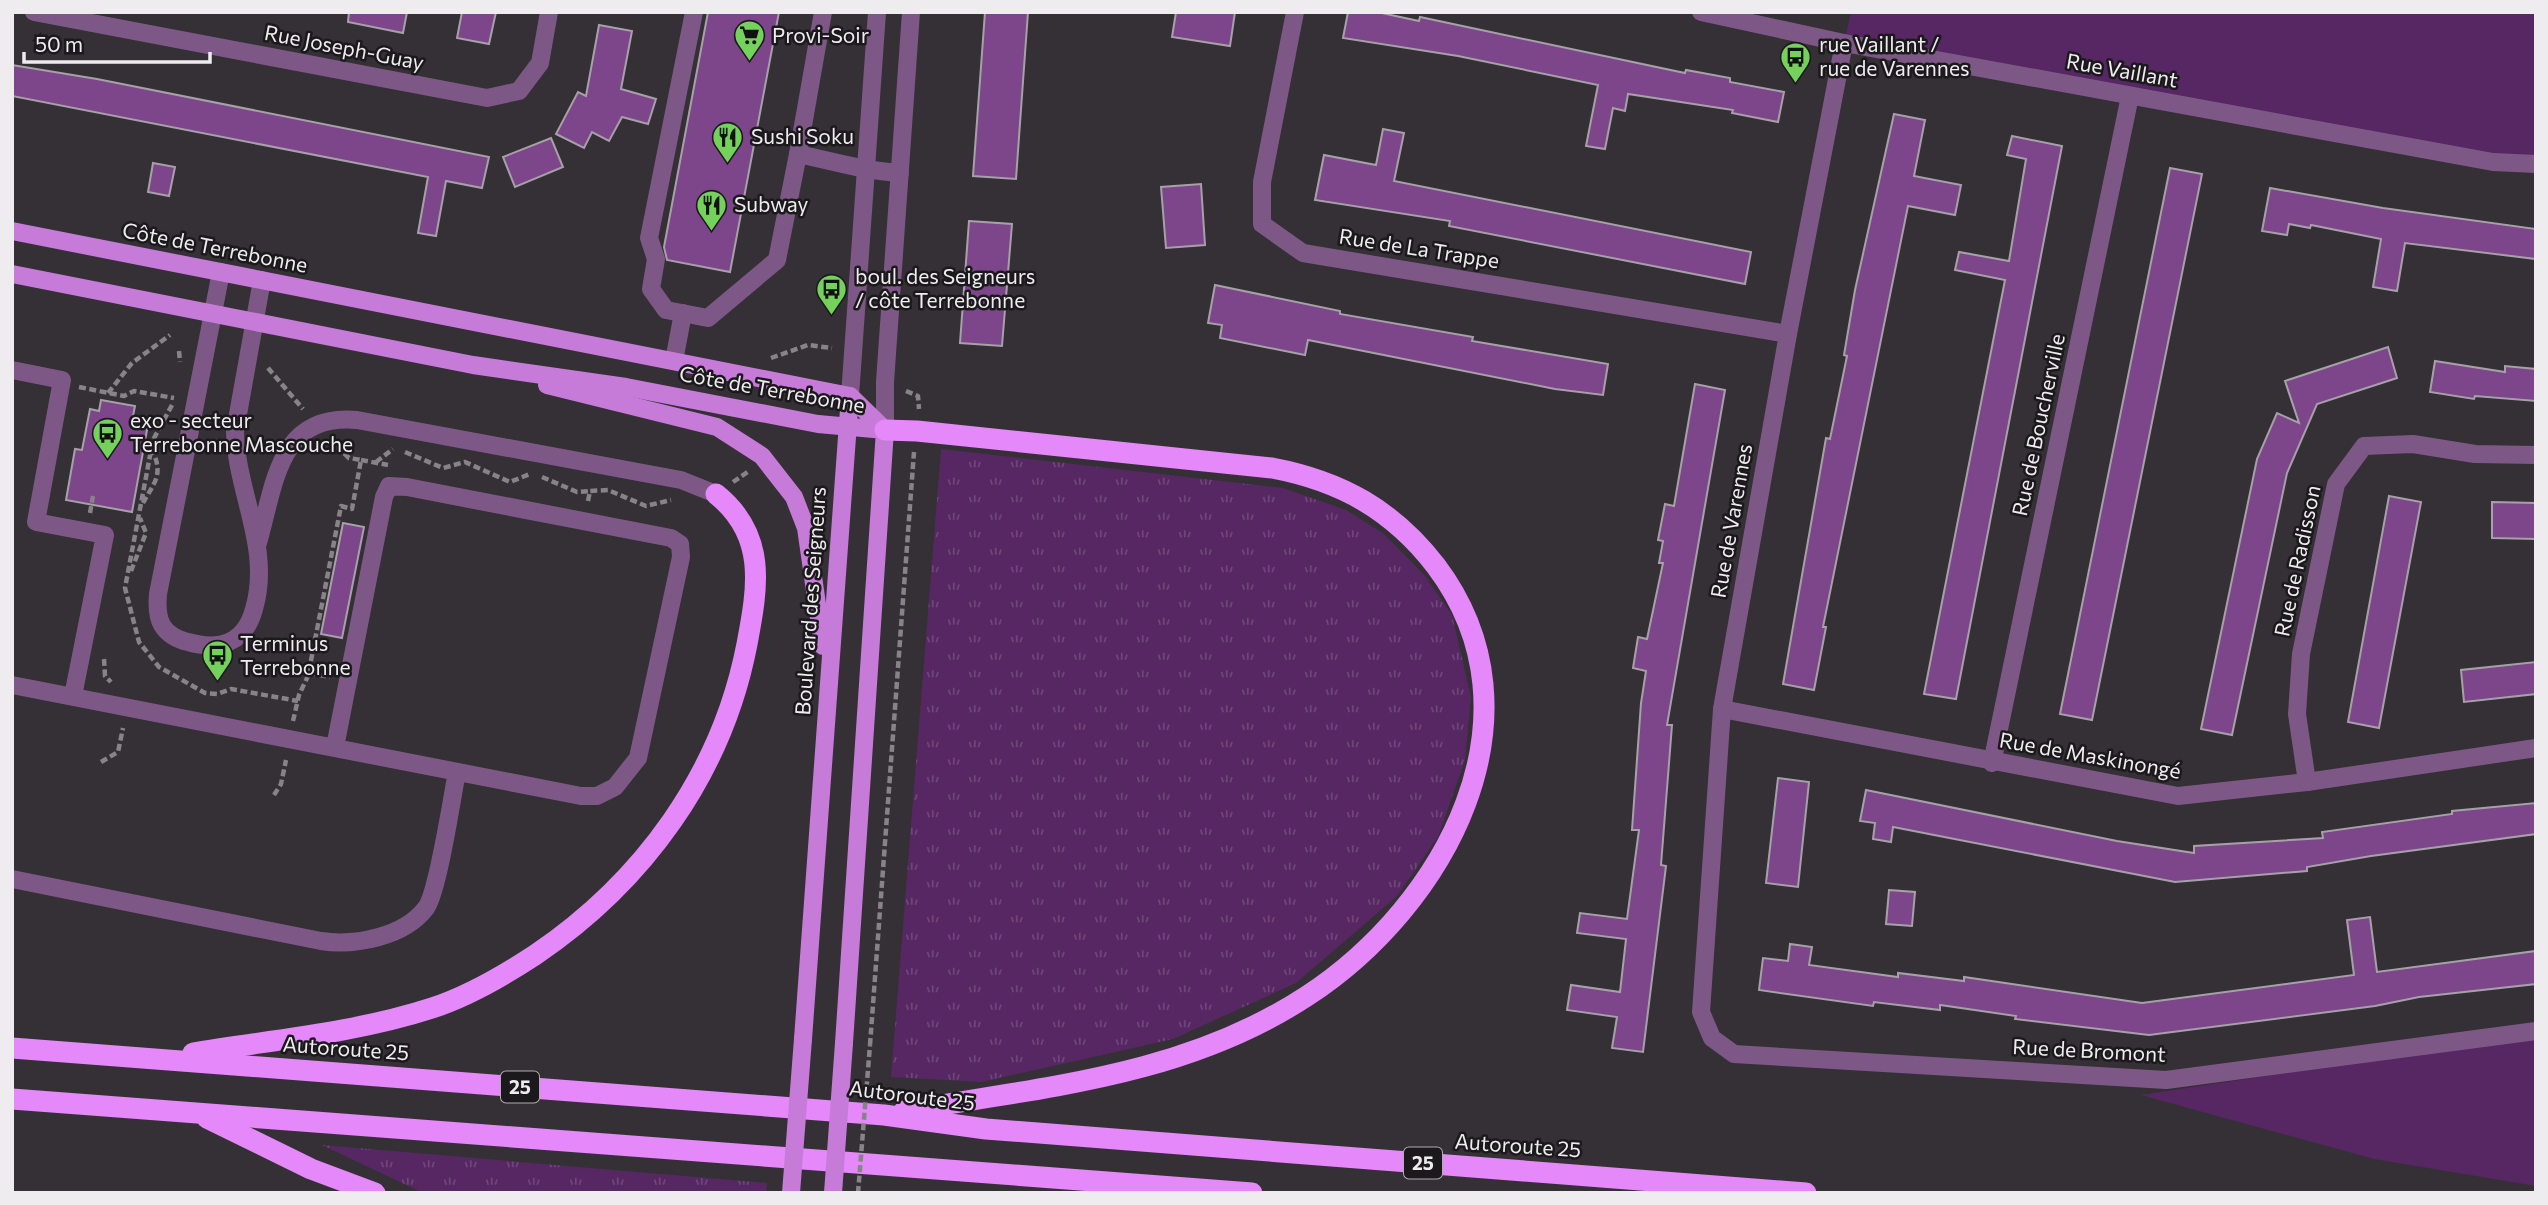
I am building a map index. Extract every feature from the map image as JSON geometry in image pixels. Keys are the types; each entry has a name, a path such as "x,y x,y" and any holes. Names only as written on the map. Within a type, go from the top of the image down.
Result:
{"highway":[{"path":"884,1115 1073,1085 1163,1064 1237,1035 1309,995 1373,943 1402,910 1437,861 1468,800 1481,754 1486,711 1474,641 1442,574 1411,536 1390,517 1348,490 1299,473 1248,464 885,430"},
{"path":"156,1059 360,1026 435,1007 482,987 528,959 581,922 627,879 668,828 704,770 728,713 745,654 754,593 753,542 737,513 719,490"},
{"name":"Autoroute 25","path":"12,1048 884,1115 986,1129 1806,1193"},
{"path":"12,1098 1252,1193"},
{"path":"195,1113 311,1169 375,1193"}],"main road":[{"name":"Côte de Terrebonne","path":"12,232 850,396 885,430"},
{"name":"Côte de Terrebonne","path":"12,274 473,365 626,387 847,429 885,430"},
{"path":"473,365 623,406 717,427 754,449 785,482 806,528 828,677"},
{"name":"Boulevard des Seigneurs","path":"791,1193 850,396"},
{"path":"832,1193 885,430"}],"street":[{"name":"Rue Joseph-Guay","path":"34,12 487,98 519,91 540,63 550,12"},
{"path":"694,12 649,238 656,259 651,289 666,310 708,317 777,260 823,12"},
{"name":"Boulevard des Seigneurs","path":"850,396 877,12"},
{"path":"885,430 885,382 911,12"},
{"name":"Rue de La Trappe","path":"1295,12 1262,182 1262,224 1303,253 1788,334"},
{"name":"Rue Vaillant","path":"1701,12 1844,43 2130,96 2493,162 2536,164"},
{"name":"Rue de Varennes","path":"1701,1012 1722,709 1788,334 1844,43"},
{"name":"Rue de Boucherville","path":"1992,763 2130,96"},
{"path":"798,154 849,164 866,171 900,173"},
{"path":"221,272 158,594 159,618 163,628 181,640 213,647 224,645 244,632 258,594 258,543 236,442 237,412 262,280"},
{"path":"674,361 683,313"},
{"path":"12,370 62,380 36,522 105,535 73,696"},
{"path":"258,543 286,451 305,431 329,420 357,420 719,490"},
{"name":"Rue de Radisson","path":"2307,782 2297,714 2301,654 2336,484 2364,446 2413,443 2475,454 2536,455"},
{"path":"12,685 585,797 605,793 625,777 638,758 682,550 676,540 407,487 389,486 384,496 335,747"},
{"name":"Rue de Maskinongé","path":"1722,709 1992,763 2178,796 2307,782 2536,748"},
{"path":"12,879 319,940 345,943 375,937 410,921 430,902 457,772"},
{"name":"Rue de Bromont","path":"1701,1012 1712,1038 1734,1054 2166,1080 2536,1031"}],"path":[{"path":"108,393 132,363 170,335"},
{"path":"761,356 777,358 808,345 825,347"},
{"path":"267,367 306,412"},
{"path":"77,387 124,396 134,391 174,398"},
{"path":"911,391 918,396 918,416"},
{"path":"293,722 299,695 309,673 330,577 341,506 352,509 361,460 349,458 327,436"},
{"path":"141,507 157,478 159,467 152,449"},
{"path":"376,462 391,449 443,468 465,462 510,482 531,474 577,492 590,491"},
{"path":"141,464 148,466"},
{"path":"858,1193 913,465"},
{"path":"719,490 741,479 753,466"},
{"path":"89,519 93,496"},
{"path":"127,579 146,533 139,516"},
{"path":"126,526 137,528"},
{"path":"117,592 125,588"},
{"path":"106,651 105,676 122,686"},
{"path":"309,673 324,676"},
{"path":"189,699 192,686"},
{"path":"218,705 220,693"},
{"path":"102,762 118,752 123,728"},
{"path":"274,795 281,784 286,760"}],"green space":[{"path":"1851,12 2536,12 2536,164 1844,43"},
{"path":"941,449 1283,488 1346,510 1384,534 1425,576 1452,615 1471,697 1465,760 1438,837 1397,896 1296,983 1173,1039 981,1082 891,1077"},
{"path":"2536,1035 2536,1186 2374,1159 2141,1095"},
{"path":"322,1145 767,1183 766,1193 423,1193"}],"building":[{"path":"349,12 407,12 403,33 348,22"},
{"path":"462,12 496,12 489,44 457,38"},
{"path":"708,12 779,12 730,272 667,260 664,247"},
{"path":"985,12 1028,12 1016,179 973,176"},
{"path":"1176,12 1235,12 1230,46 1172,37"},
{"path":"1348,12 1377,12 1419,21 1420,17 1685,73 1686,70 1730,78 1730,82 1784,92 1778,122 1732,113 1733,110 1628,94 1625,111 1613,108 1605,149 1586,146 1598,85 1458,56 1343,38"},
{"path":"599,25 632,31 621,89 656,99 648,124 622,117 609,141 592,132 584,148 556,134 578,92 586,96"},
{"path":"12,65 97,79 489,157 482,188 446,181 436,236 418,233 428,177 12,96"},
{"path":"1894,114 1925,120 1914,176 1961,185 1955,215 1908,206 1823,627 1826,627 1814,690 1783,684 1826,438 1830,439 1847,356 1844,355 1855,290"},
{"path":"1383,129 1404,133 1394,181 1751,252 1745,284 1449,226 1450,221 1315,200 1324,155 1376,165"},
{"path":"2012,136 2062,146 1956,699 1924,694 2005,280 1955,270 1959,252 2009,261 2026,159 2007,155"},
{"path":"551,138 563,167 515,187 503,157"},
{"path":"153,163 175,167 169,196 148,192"},
{"path":"2170,168 2202,174 2092,720 2060,714"},
{"path":"1201,184 1205,245 1166,248 1161,187"},
{"path":"2270,188 2383,208 2536,229 2536,259 2405,243 2397,291 2373,287 2381,239 2311,225 2310,228 2289,224 2287,235 2262,231"},
{"path":"969,221 1012,224 1002,346 960,343"},
{"path":"1215,285 1340,311 1340,314 1473,337 1472,341 1608,364 1603,395 1555,389 1308,340 1305,355 1220,338 1222,325 1208,323"},
{"path":"2388,347 2397,378 2317,404 2287,473 2232,735 2201,729 2257,459 2277,413 2299,423 2285,381"},
{"path":"2435,361 2505,372 2505,366 2536,369 2536,401 2475,396 2474,399 2430,392"},
{"path":"1695,384 1725,390 1667,725 1672,725 1661,865 1666,866 1643,1052 1612,1048 1617,1017 1567,1010 1571,985 1620,992 1626,939 1577,933 1580,913 1627,919 1639,830 1632,830 1641,703 1646,671 1633,668 1638,637 1647,639 1663,563 1659,563 1663,541 1658,540 1665,504 1674,506"},
{"name":"exo - secteur Terrebonne Mascouche","path":"101,400 135,406 133,416 149,419 132,512 66,500 75,449 82,450 90,409 99,411"},
{"path":"2389,496 2421,502 2379,728 2348,722"},
{"path":"2492,502 2536,503 2536,539 2492,538"},
{"path":"343,523 364,527 342,638 321,634"},
{"path":"2536,662 2536,694 2464,702 2461,670"},
{"path":"1778,778 1809,782 1798,887 1766,883"},
{"path":"1866,790 2117,841 2194,853 2194,846 2323,838 2322,832 2452,814 2452,811 2536,803 2536,834 2371,856 2307,867 2307,871 2175,882 1893,827 1891,842 1873,839 1875,823 1860,821"},
{"path":"1889,890 1915,892 1912,926 1886,924"},
{"path":"2370,917 2377,972 2536,951 2536,984 2419,997 2375,1006 2149,1035 2015,1019 2016,1016 1940,1005 1940,1010 1874,1002 1873,1006 1759,990 1763,958 1788,961 1790,944 1812,947 1809,965 1898,977 1898,973 1964,981 1964,977 2142,1003 2354,975 2347,920"}],"place":[{"name":"Provi-Soir","path":"749,63"},
{"name":"rue Vaillant / rue de Varennes","path":"1796,84"},
{"name":"Sushi Soku","path":"728,164"},
{"name":"Subway","path":"711,232"},
{"name":"boul. des Seigneurs / côte Terrebonne","path":"832,316"},
{"name":"exo - secteur Terrebonne Mascouche","path":"107,460"},
{"name":"Terminus Terrebonne","path":"217,683"}]}
